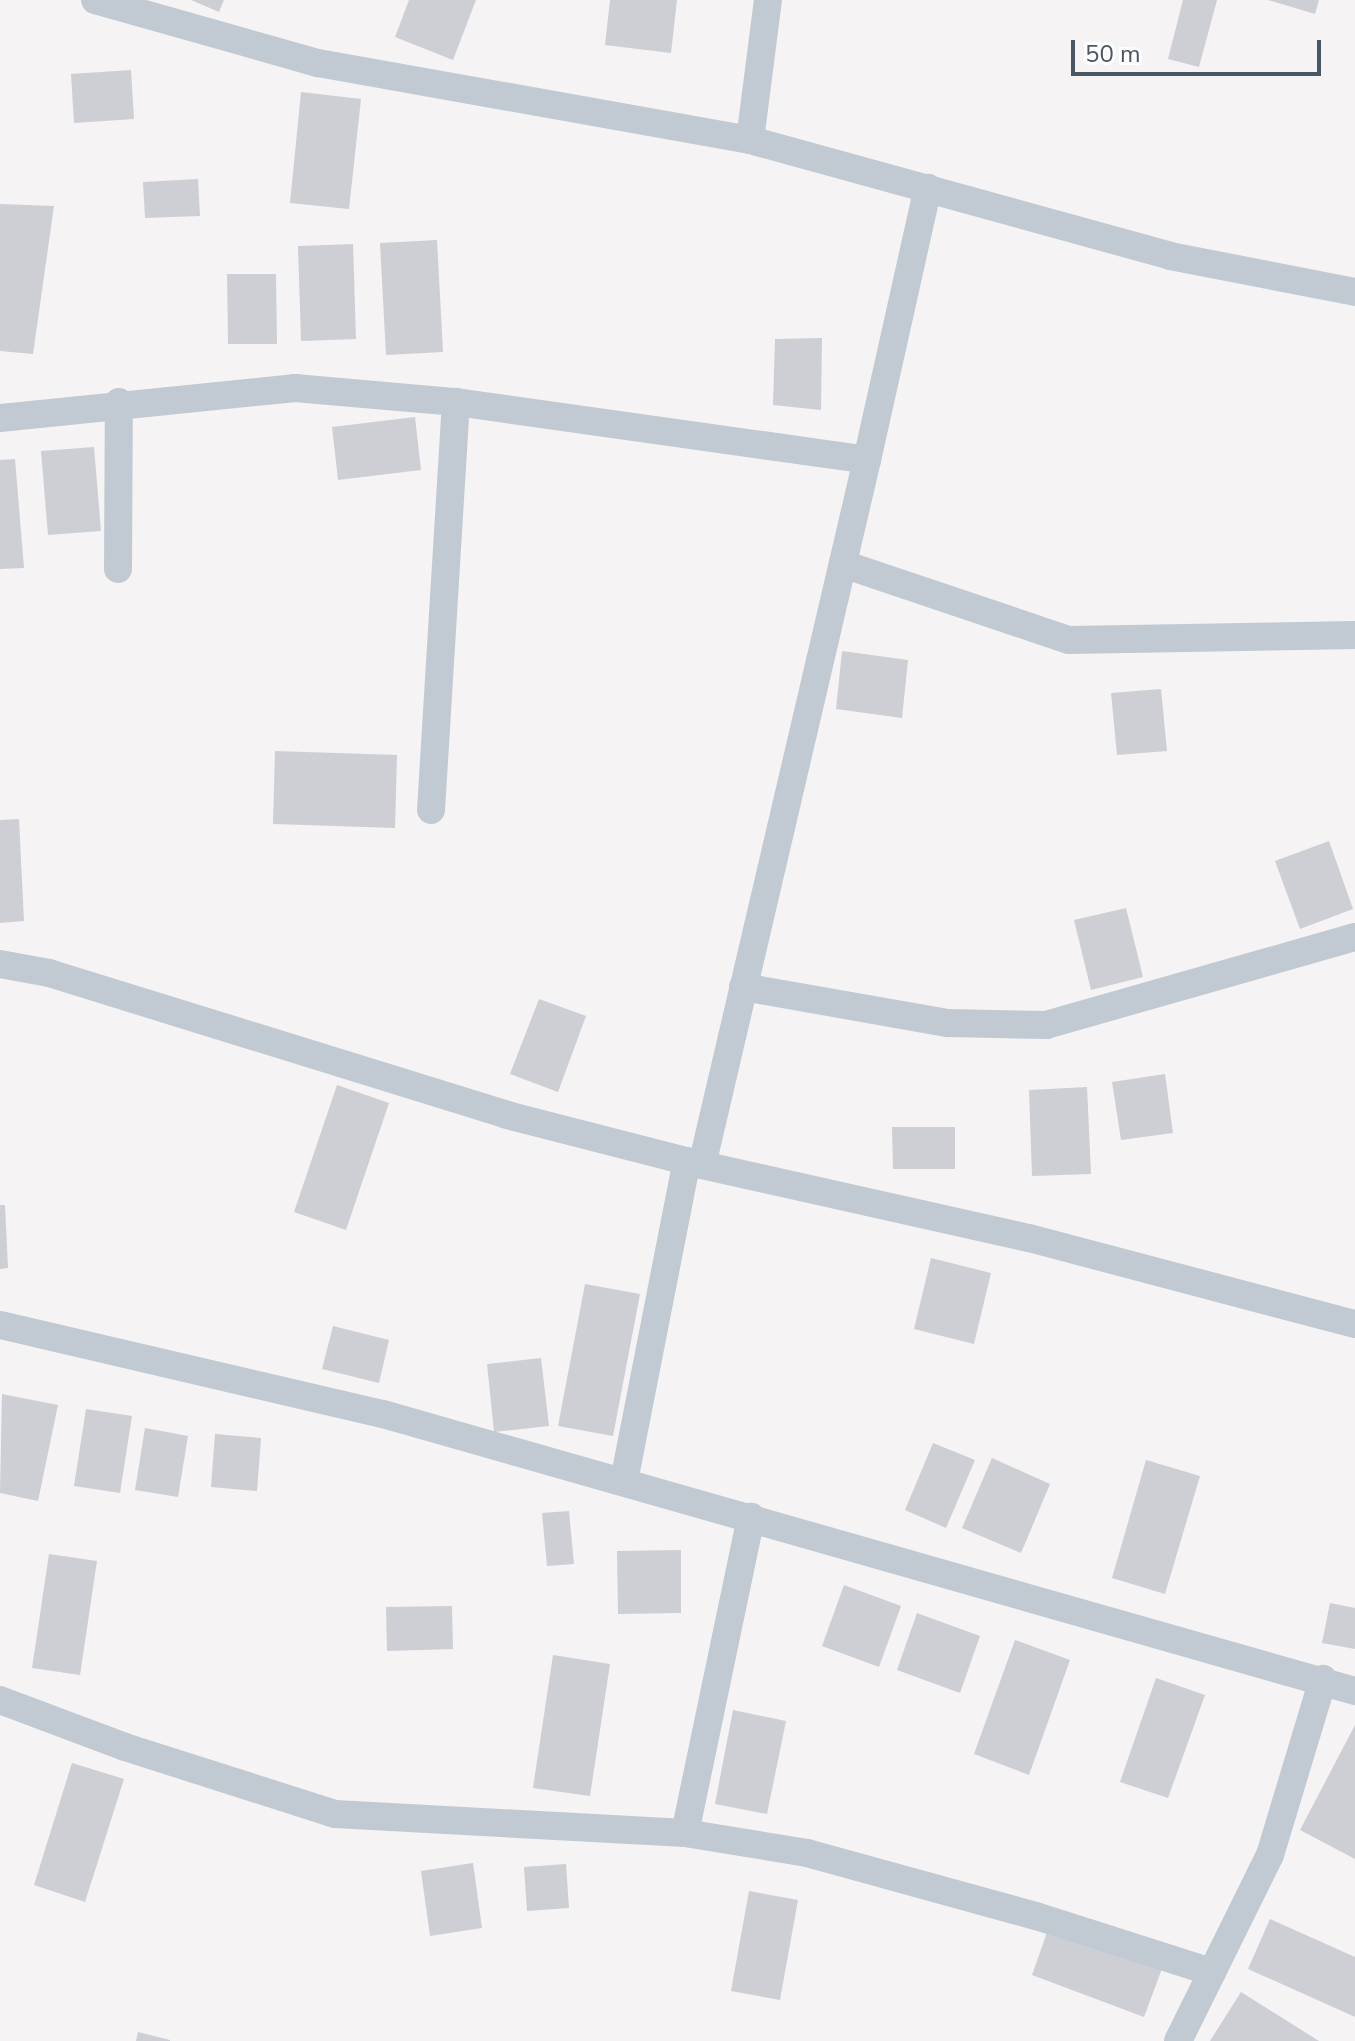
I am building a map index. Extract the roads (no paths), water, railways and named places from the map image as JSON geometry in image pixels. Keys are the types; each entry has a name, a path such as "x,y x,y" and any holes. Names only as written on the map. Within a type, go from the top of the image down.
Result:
{"street":[{"path":"95,0 318,63 750,140 1170,256 1355,292"},
{"path":"750,140 768,0"},
{"path":"624,1481 694,1163 743,987 928,188"},
{"path":"0,418 119,402 295,388 456,402 867,460"},
{"path":"118,569 119,402"},
{"path":"431,810 456,402"},
{"path":"843,564 1069,640 1355,635"},
{"path":"743,987 948,1023 1046,1025 1355,937"},
{"path":"0,964 49,973 507,1115 694,1163 1029,1238 1355,1324"},
{"path":"0,1325 383,1414 1323,1679 1355,1691"},
{"path":"685,1833 751,1517"},
{"path":"1178,2041 1270,1855 1323,1679"},
{"path":"0,1700 125,1747 335,1814 685,1833 807,1853 1036,1916 1212,1972"}]}
